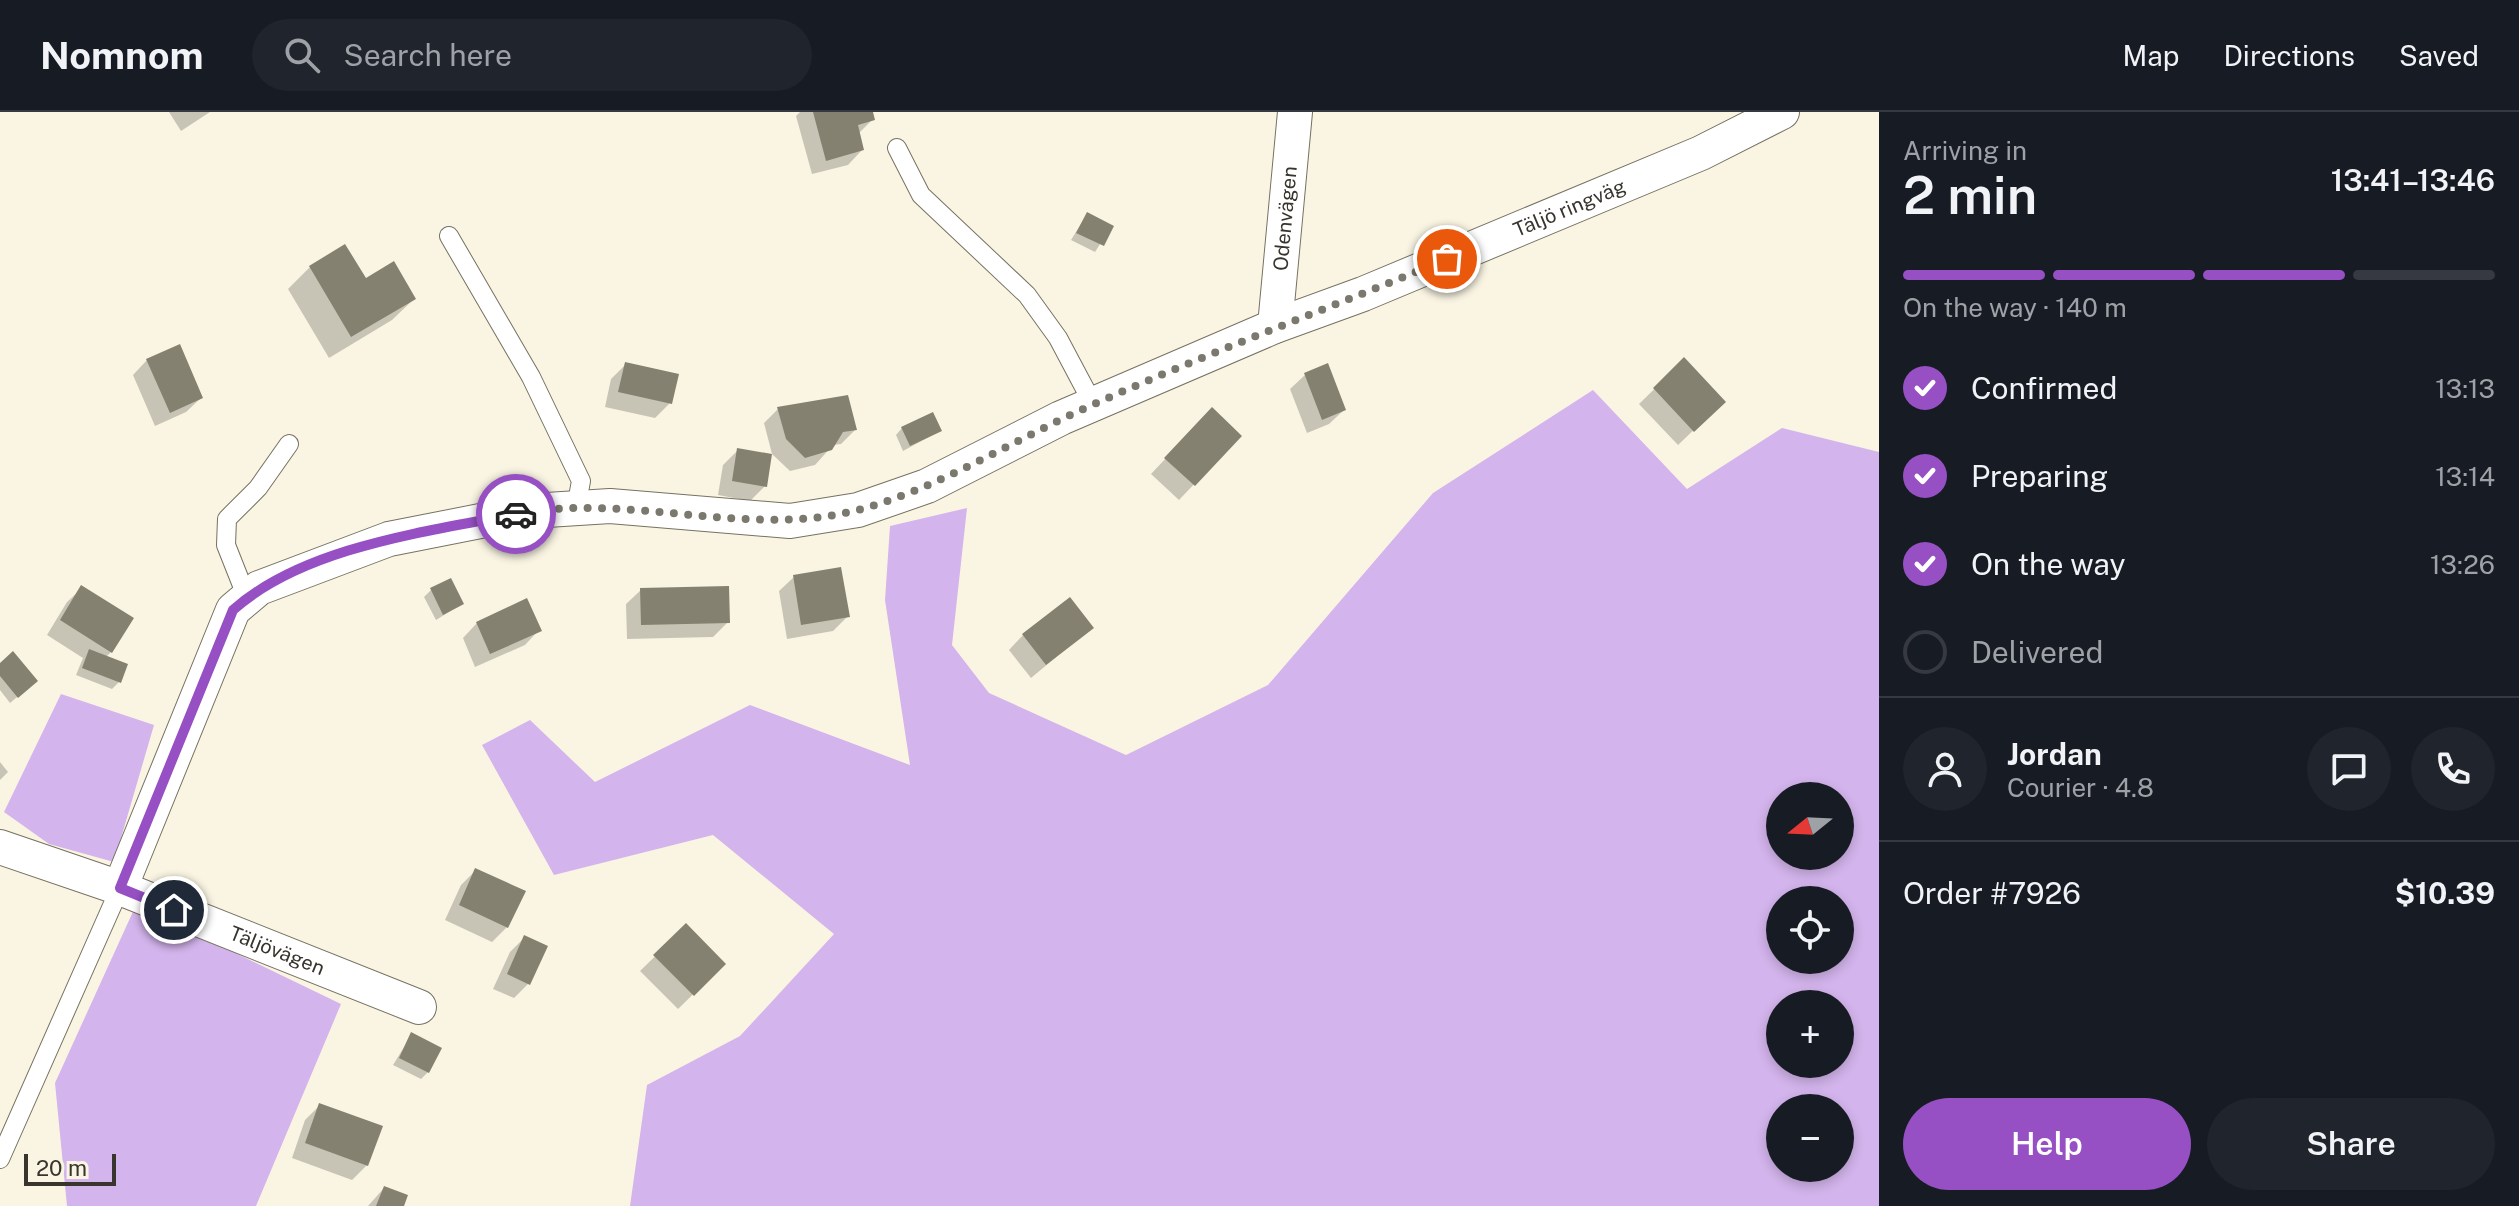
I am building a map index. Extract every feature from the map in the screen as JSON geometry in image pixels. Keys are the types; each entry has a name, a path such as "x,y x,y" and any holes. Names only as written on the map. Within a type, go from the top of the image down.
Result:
{"street":[{"name":"Odenvägen","path":"1275,326 1295,112"},
{"name":"Täljö ringväg","path":"120,888 233,610 259,588 389,539 531,511 610,506 790,521 858,510 927,486 1093,404 1275,326 1363,294 1686,159 1782,112"},
{"name":"Täljövägen","path":"0,847 120,888 419,1007"}],"lane":[{"path":"897,148 921,195 1027,295 1058,338 1093,404"},
{"path":"449,236 531,377 581,481 576,508"},
{"path":"247,598 226,545 227,519 258,488 289,444"},
{"path":"0,1159 120,888"}],"shaded area":[{"path":"1593,390 1687,489 1782,428 1879,452 1879,1206 630,1206 647,1085 740,1036 834,934 713,835 554,875 482,745 530,720 595,782 750,705 910,765 885,600 890,526 967,508 952,645 989,693 1126,755 1268,685 1433,493"},
{"path":"61,694 154,725 114,862 49,844 4,812"},
{"path":"136,905 341,1004 256,1206 67,1206 55,1083"}],"building":[{"path":"813,112 873,112 875,120 858,125 864,150 826,161"},
{"path":"1087,212 1114,226 1104,246 1076,233"},
{"path":"345,244 366,278 394,261 416,299 351,337 309,266"},
{"path":"180,344 203,398 170,413 146,359"},
{"path":"1684,357 1726,402 1694,432 1653,388"},
{"path":"625,362 679,374 672,404 618,392"},
{"path":"1328,363 1346,410 1322,420 1304,373"},
{"path":"848,395 857,430 843,432 832,450 805,458 786,439 777,407"},
{"path":"1212,407 1242,436 1195,486 1164,458"},
{"path":"933,412 942,431 910,446 901,427"},
{"path":"737,448 772,454 767,487 732,481"},
{"path":"841,567 850,617 801,625 793,575"},
{"path":"451,578 464,604 443,615 430,588"},
{"path":"81,585 134,618 112,653 60,620"},
{"path":"729,586 730,623 641,625 640,588"},
{"path":"1070,597 1094,628 1046,665 1022,634"},
{"path":"527,598 542,631 490,654 476,622"},
{"path":"89,649 128,664 121,683 82,668"},
{"path":"13,651 38,681 18,698 0,676 0,663"},
{"path":"475,868 526,891 508,928 459,905"},
{"path":"686,923 726,964 694,996 653,955"},
{"path":"524,935 548,946 530,985 507,974"},
{"path":"411,1032 442,1048 429,1073 399,1058"},
{"path":"319,1103 383,1126 368,1166 305,1143"},
{"path":"384,1186 408,1195 404,1206 376,1206"}],"way so far":[{"path":"516,514 610,506 790,521 858,510 927,486 1061,418 1160,375 1447,259"}],"route":[{"path":"174,910 120,888 233,610 259,588 389,539 516,514"}]}
